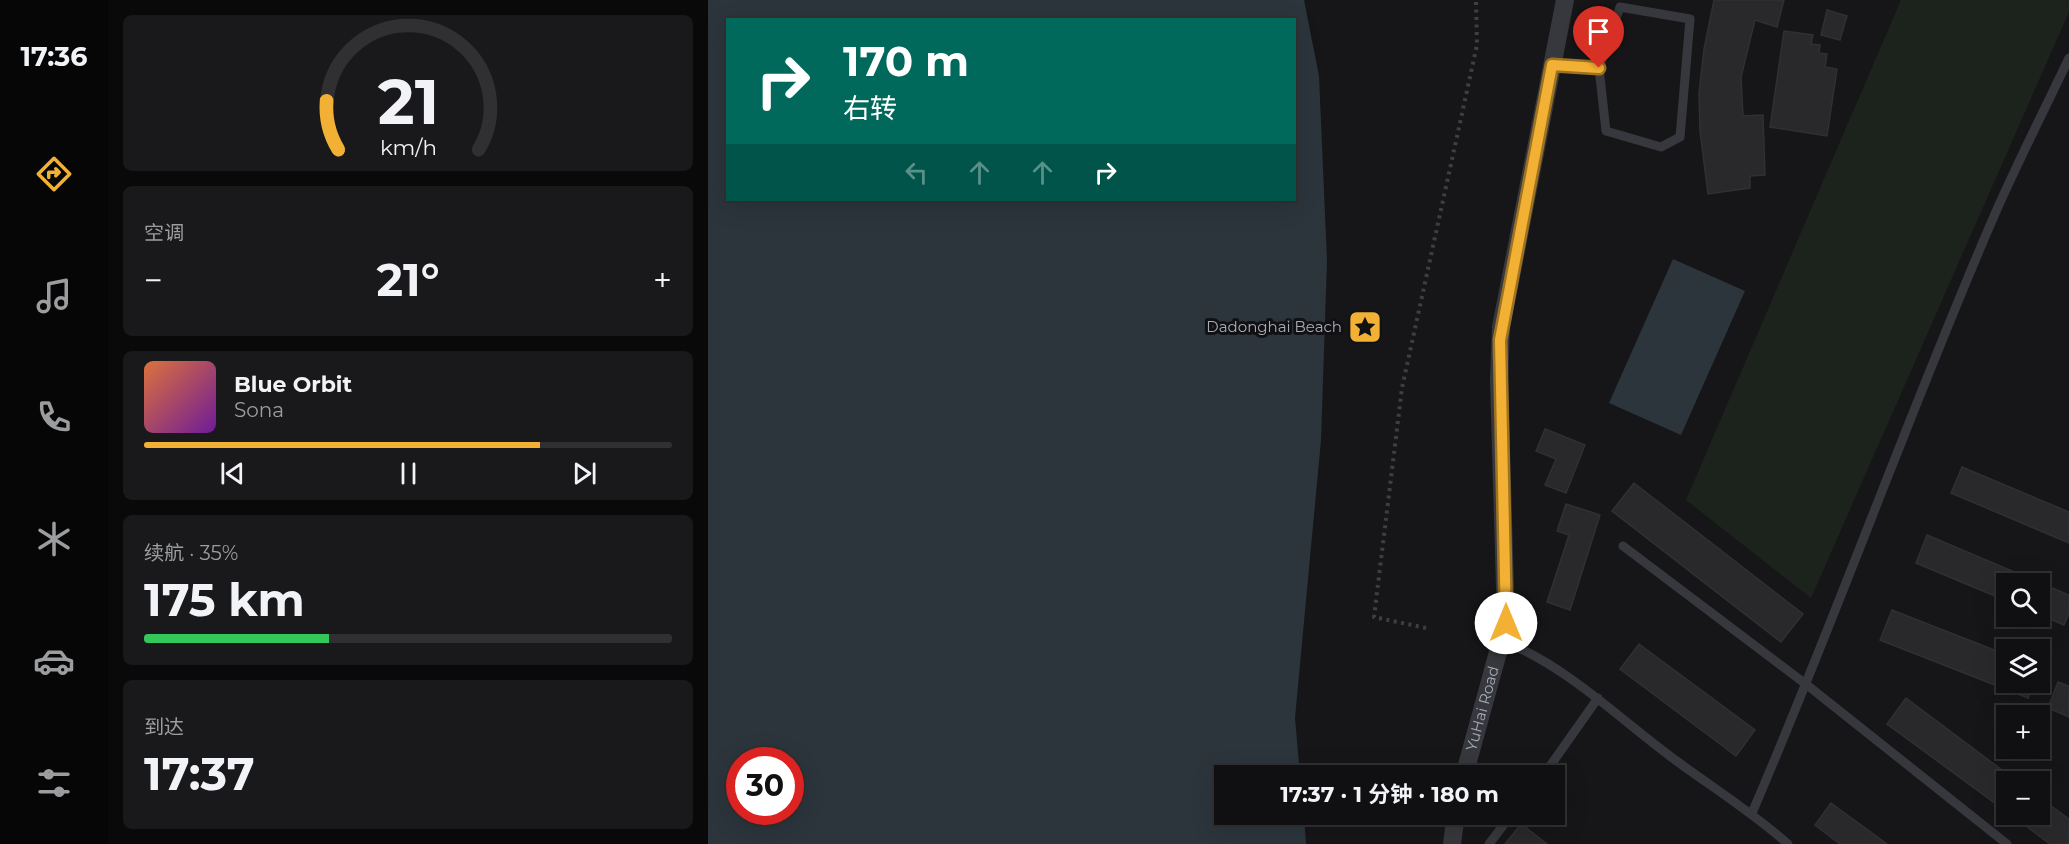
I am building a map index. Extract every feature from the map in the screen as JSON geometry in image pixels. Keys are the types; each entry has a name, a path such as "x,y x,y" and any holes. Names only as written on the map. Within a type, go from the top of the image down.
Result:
{"street":[{"name":"YuHai Road","path":"1467,765 1506,623 1499,380 1501,327 1565,0"},
{"path":"1452,844 1455,825"}],"lane":[{"path":"1620,7 1690,19 1680,136 1662,147 1606,131 1599,68 1620,7"},
{"path":"1752,813 1807,685 1991,221 2069,58"},
{"path":"1552,65 1599,68"},
{"path":"1623,546 1807,685 2007,844"},
{"path":"1501,640 1561,670 1677,761 1752,813 1788,844"},
{"path":"1551,765 1598,698"},
{"path":"1489,844 1504,825"}],"path":[{"path":"1426,628 1374,617 1402,388 1477,45 1476,0"}],"shaded area":[{"path":"708,0 1304,0 1319,76 1327,261 1321,440 1295,718 1299,765 1214,765 1214,825 1305,825 1306,844 708,844"},
{"path":"1901,0 2069,0 2069,12 1811,598 1686,500"},
{"path":"1673,259 1745,291 1681,435 1609,403"}],"building":[{"path":"1714,0 1784,0 1777,27 1755,20 1741,77 1743,116 1763,115 1765,175 1750,176 1750,188 1708,194 1700,131 1699,93 1704,49"},
{"path":"1827,10 1847,16 1840,40 1821,35"},
{"path":"1784,31 1813,35 1811,44 1820,45 1819,53 1827,54 1825,67 1837,69 1827,136 1770,127"},
{"path":"1545,429 1585,445 1566,493 1545,485 1556,459 1536,451"},
{"path":"1962,467 2069,512 2069,543 1951,493"},
{"path":"1634,483 1803,614 1781,642 1612,511"},
{"path":"1566,504 1600,515 1570,610 1547,602 1569,535 1557,531"},
{"path":"1927,535 2017,573 1996,573 1996,596 1916,563"},
{"path":"2050,587 2069,595 2069,613 2064,625 2050,619"},
{"path":"1892,610 1996,651 1996,685 1880,640"},
{"path":"1639,644 1755,730 1736,756 1620,669"},
{"path":"2058,682 2069,686 2069,717 2050,709 2049,705"},
{"path":"2015,693 2030,693 2028,698"},
{"path":"1906,698 2003,771 1996,771 1996,804 1887,724"},
{"path":"1831,803 1887,844 1840,844 1815,825"},
{"path":"2050,805 2069,819 2069,844 2050,844 2025,825 2050,825"},
{"path":"1522,825 1547,844 1505,844"}],"place":[{"name":"Dadonghai Beach","path":"1365,327"}],"route":[{"path":"1506,623 1505,525 1499,380 1501,327 1552,65 1599,68"}]}
